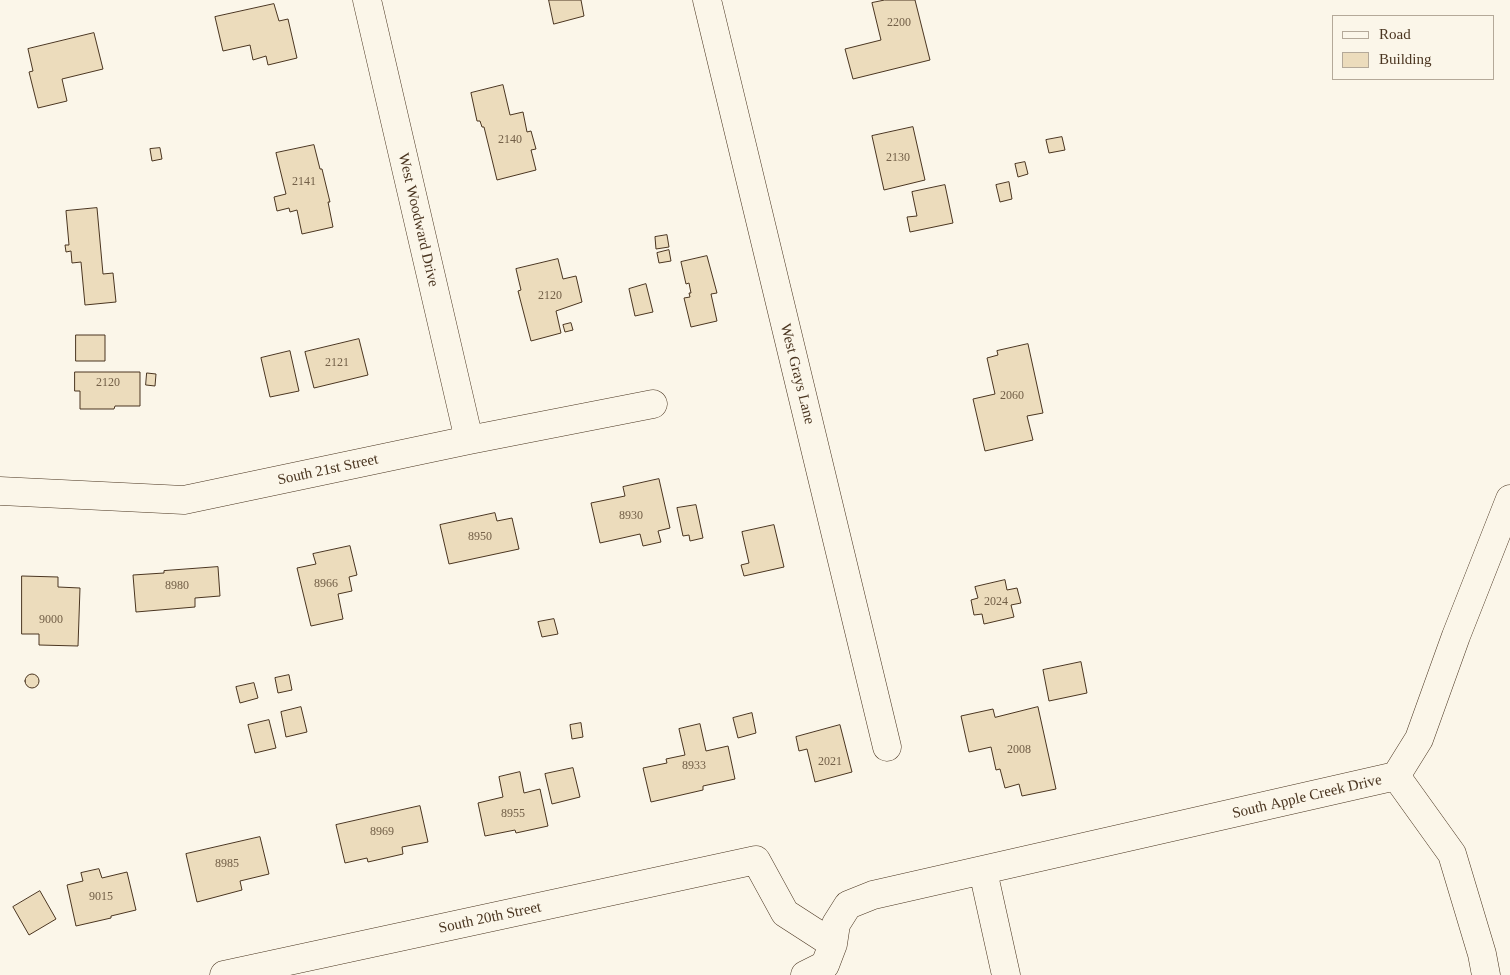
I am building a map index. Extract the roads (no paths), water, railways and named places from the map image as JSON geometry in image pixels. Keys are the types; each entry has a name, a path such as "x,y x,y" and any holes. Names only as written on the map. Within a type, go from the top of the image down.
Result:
{"street":[{"name":"West Woodward Drive","path":"367,0 469,440"},
{"name":"West Grays Lane","path":"707,0 887,747"},
{"name":"South 21st Street","path":"0,491 184,500 469,440 653,404"},
{"name":"South Apple Creek Drive","path":"805,975 824,965 833,944 836,924 848,905 873,895 1396,776 1419,738 1456,636 1510,499"},
{"path":"1396,776 1452,854 1482,954 1486,975"},
{"name":"South 20th Street","path":"224,975 756,860 785,913 833,944"},
{"path":"983,871 1006,975"}]}
